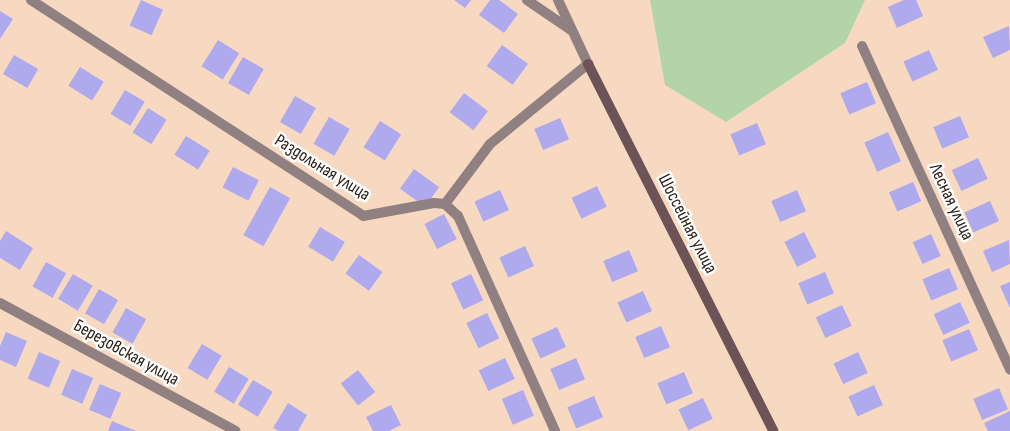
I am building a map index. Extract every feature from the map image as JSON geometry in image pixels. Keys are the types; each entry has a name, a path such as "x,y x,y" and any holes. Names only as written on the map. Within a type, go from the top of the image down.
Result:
{"street":[{"name":"Раздольная улица","path":"31,0 363,216 434,203 445,204"},
{"name":"Шоссейная улица","path":"527,0 572,31"},
{"name":"Шоссейная улица","path":"558,0 588,64 774,431"},
{"name":"Лесная улица","path":"862,46 1010,370"},
{"path":"555,431 458,216 445,204 490,144 588,64"},
{"name":"Березовская улица","path":"0,303 236,431"}],"green space":[{"path":"650,0 865,0 845,43 726,122 665,85"}],"building":[{"path":"141,0 163,10 152,35 130,26"},
{"path":"454,0 471,0 465,8"},
{"path":"490,0 499,0 518,14 504,33 479,15"},
{"path":"904,0 916,0 923,16 897,28 888,7"},
{"path":"0,11 13,19 0,39"},
{"path":"1009,26 1010,50 993,58 983,37"},
{"path":"218,40 239,53 223,80 202,66"},
{"path":"502,45 528,64 513,85 487,66"},
{"path":"929,50 938,70 912,81 903,61"},
{"path":"14,55 38,69 27,88 3,74"},
{"path":"243,57 264,69 249,95 228,83"},
{"path":"80,67 104,82 92,100 68,86"},
{"path":"867,82 876,103 849,115 840,93"},
{"path":"125,90 145,102 130,126 111,114"},
{"path":"464,93 488,111 474,130 450,112"},
{"path":"295,96 316,108 301,134 280,122"},
{"path":"148,108 167,120 151,144 133,133"},
{"path":"960,116 969,137 942,149 933,127"},
{"path":"329,117 350,129 334,156 314,144"},
{"path":"560,118 569,139 543,150 534,129"},
{"path":"380,121 401,134 385,161 364,147"},
{"path":"757,123 766,144 739,156 730,134"},
{"path":"888,132 901,161 877,172 864,143"},
{"path":"186,136 210,151 198,169 174,155"},
{"path":"978,158 988,179 961,191 952,170"},
{"path":"233,167 259,180 248,201 223,187"},
{"path":"414,169 439,187 425,207 400,188"},
{"path":"913,182 921,201 897,211 889,192"},
{"path":"597,186 607,207 581,219 572,198"},
{"path":"270,187 290,198 263,246 243,235"},
{"path":"500,190 509,210 483,221 474,201"},
{"path":"797,190 806,211 780,222 771,201"},
{"path":"990,201 999,221 973,232 964,212"},
{"path":"444,214 457,239 437,249 424,224"},
{"path":"320,227 345,242 333,262 308,247"},
{"path":"6,231 33,248 20,270 0,258 0,241"},
{"path":"804,232 817,257 797,267 784,242"},
{"path":"931,234 941,256 922,264 913,242"},
{"path":"1009,240 1010,264 992,272 983,251"},
{"path":"525,246 534,266 508,277 499,257"},
{"path":"629,250 638,271 612,282 603,261"},
{"path":"359,255 382,272 369,291 345,274"},
{"path":"46,262 66,273 53,298 32,286"},
{"path":"949,268 958,289 931,301 922,279"},
{"path":"825,272 834,293 807,305 798,283"},
{"path":"73,274 93,286 78,311 58,299"},
{"path":"471,274 483,300 463,310 451,283"},
{"path":"1010,282 1010,308 1000,286"},
{"path":"99,289 118,300 104,324 85,313"},
{"path":"643,291 652,311 626,322 617,302"},
{"path":"960,302 970,323 943,335 934,314"},
{"path":"842,305 852,326 825,338 816,317"},
{"path":"126,308 146,319 133,344 112,332"},
{"path":"487,313 499,338 479,348 466,323"},
{"path":"661,326 670,347 644,358 635,337"},
{"path":"557,327 566,347 540,358 531,338"},
{"path":"969,329 978,350 951,362 942,340"},
{"path":"6,332 27,341 16,367 0,360 0,346"},
{"path":"202,344 222,356 207,380 188,368"},
{"path":"39,352 60,361 49,388 28,379"},
{"path":"858,352 868,373 843,384 834,363"},
{"path":"505,358 515,379 488,391 479,370"},
{"path":"576,358 585,379 559,390 550,369"},
{"path":"229,367 249,379 234,404 214,392"},
{"path":"72,369 93,378 82,404 61,395"},
{"path":"358,370 375,392 358,406 341,384"},
{"path":"684,372 693,393 666,405 657,383"},
{"path":"253,380 273,392 258,417 238,405"},
{"path":"100,384 121,393 110,419 89,410"},
{"path":"874,385 883,405 857,416 848,396"},
{"path":"999,388 1008,409 982,420 973,399"},
{"path":"523,390 534,416 513,425 502,399"},
{"path":"594,396 603,417 576,429 567,407"},
{"path":"703,398 713,419 688,430 679,409"},
{"path":"288,403 307,415 298,431 279,431 273,428"},
{"path":"391,405 401,425 389,431 373,431 366,417"},
{"path":"1010,411 1010,431 988,431 984,423"},
{"path":"112,421 136,431 108,431"}]}
